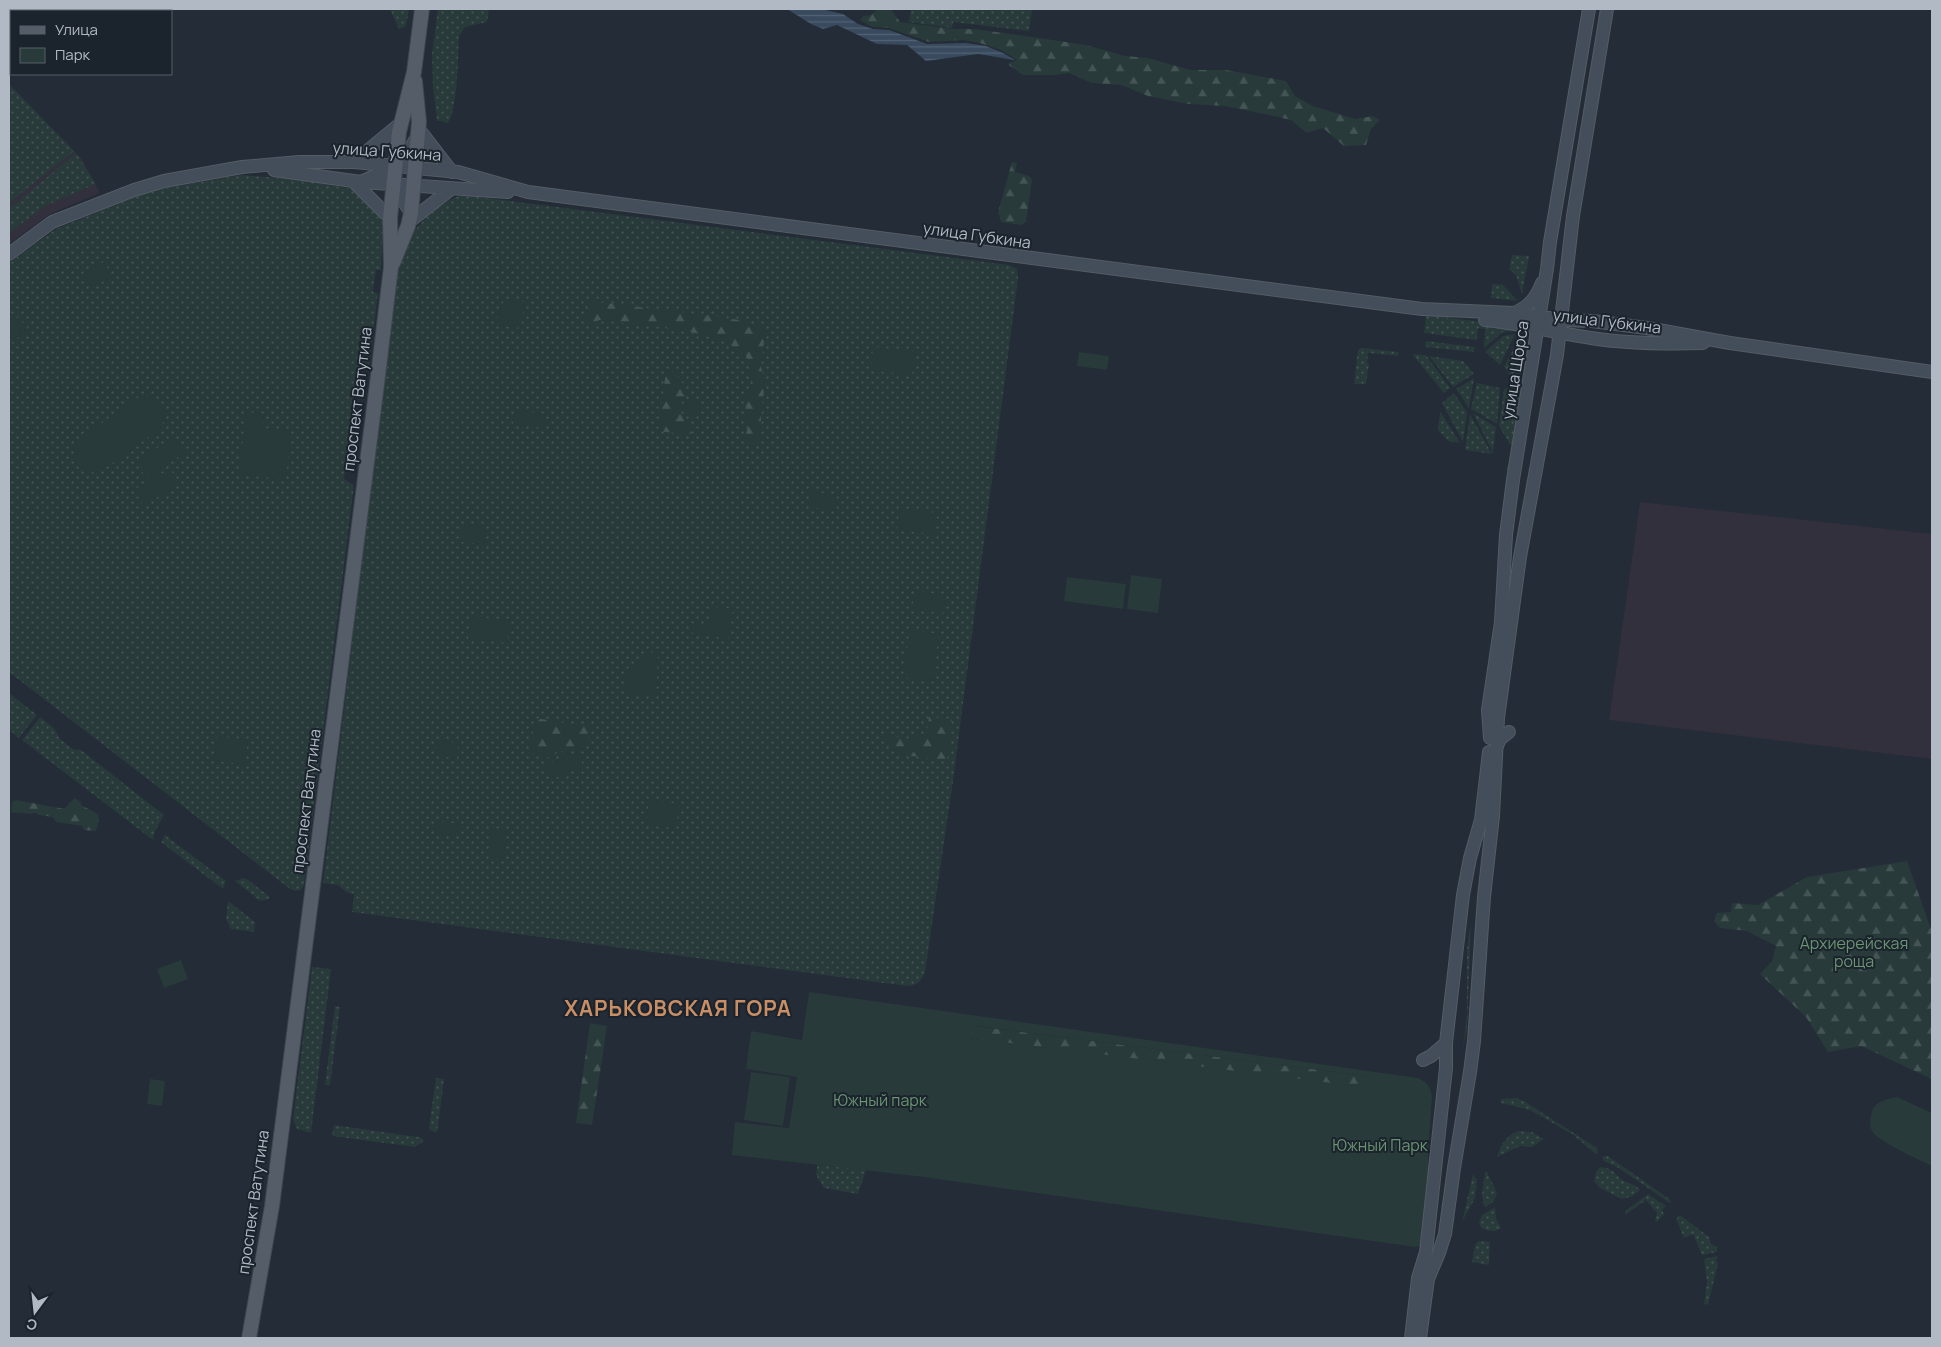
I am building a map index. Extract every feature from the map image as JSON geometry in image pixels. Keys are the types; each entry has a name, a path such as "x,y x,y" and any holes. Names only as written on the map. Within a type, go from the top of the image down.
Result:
{"main road":[{"name":"проспект Ватутина","path":"391,267 410,217 418,131 412,99 422,9"},
{"name":"улица Щорса","path":"1495,740 1488,710 1501,622 1506,535 1548,269 1550,244 1589,9"},
{"name":"улица Щорса","path":"1411,1338 1418,1278 1426,1252 1462,895 1481,820 1495,740 1520,557 1555,368 1565,294 1572,216 1607,9"},
{"name":"проспект Ватутина","path":"249,1338 273,1196 391,267 390,215 398,190 390,169 400,128 412,99"},
{"path":"400,128 407,140 418,131"},
{"path":"400,128 400,142 415,168 426,177 446,188"},
{"path":"357,182 368,173 366,168 358,162 400,128"},
{"path":"357,182 390,169 406,155 418,131"},
{"path":"418,131 448,171"},
{"name":"улица Губкина","path":"9,254 52,222 134,190 164,181 242,167 299,162 358,162 390,169 415,168 448,171 528,192"},
{"name":"улица Губкина","path":"242,167 291,172 398,190"},
{"path":"410,217 398,190 413,186 426,177 448,171"},
{"path":"446,188 438,179 440,175 448,171"},
{"path":"357,182 390,215 400,207 410,217"},
{"name":"улица Губкина","path":"413,186 528,192 1422,309 1514,313 1539,322 1561,326 1581,337 1657,344 1730,343"},
{"path":"410,217 446,188"},
{"path":"1514,313 1525,308 1532,300 1548,269"},
{"path":"1565,294 1572,310 1592,321"},
{"name":"улица Губкина","path":"1422,309 1445,316 1514,323 1539,322"},
{"name":"улица Губкина","path":"1561,326 1592,321 1932,372"},
{"path":"1555,368 1562,352 1581,337"},
{"path":"1420,1338 1428,1279 1440,1253 1445,1234 1474,1041 1495,740 1500,739 1509,732"},
{"path":"1423,1060 1431,1056 1446,1043"}],"shaded area":[{"path":"9,85 81,158 100,193 50,214 9,244"},
{"path":"1640,502 1932,534 1932,759 1609,720"}],"green space":[{"path":"390,9 409,9 406,26 399,29"},
{"path":"438,9 489,9 487,22 465,27 459,36 455,96 451,118 447,124 443,121 437,121 433,87 432,54"},
{"path":"877,9 891,9 900,22 954,29 974,29 1086,45 1125,56 1148,58 1190,70 1226,70 1286,81 1295,96 1313,106 1355,119 1373,116 1380,120 1371,129 1366,145 1344,146 1323,128 1307,133 1291,120 1269,115 1225,106 1188,104 1148,96 1121,85 1092,83 1069,73 1023,75 1007,64 1017,60 1001,50 963,40 929,42 889,28 872,27 860,20 863,16 871,15"},
{"path":"911,9 1032,9 1029,31 953,22 952,28 909,22"},
{"path":"9,84 74,151 9,203"},
{"path":"76,153 96,184 45,206 9,233 9,209"},
{"path":"1012,162 1017,163 1015,172 1029,176 1032,179 1026,222 1021,225 1001,222 998,212"},
{"path":"241,175 295,179 354,189 383,218 381,270 376,270 373,292 378,293 369,368 358,370 344,479 354,485 304,885 301,890 295,891 9,672 9,263 56,229 137,196 166,188"},
{"path":"464,195 1009,265 1017,269 1018,278 953,781 925,972 916,984 907,986 352,912 354,894 346,892 338,885 323,883 398,266 410,237 421,224 448,200"},
{"path":"1512,255 1529,256 1522,294 1516,275 1509,269"},
{"path":"104,262 112,277 90,288 83,274"},
{"path":"1492,284 1502,284 1518,301 1491,298"},
{"path":"504,300 524,302 521,328 494,325"},
{"path":"589,301 713,316 745,321 762,328 765,333 761,367 765,381 758,446 753,445 746,439 749,425 745,413 747,393 752,379 746,356 725,341 684,330 599,320 591,325 585,324 586,306"},
{"path":"1426,315 1508,325 1518,330 1503,332 1484,348 1485,329 1478,328 1477,340 1424,333"},
{"path":"18,317 28,329 9,345 9,324"},
{"path":"1515,334 1500,365 1485,352 1503,336"},
{"path":"1520,336 1522,338 1520,390 1511,471 1507,471 1511,446 1499,426 1504,389 1516,388 1504,367"},
{"path":"1426,341 1475,347 1474,352 1425,347"},
{"path":"873,347 915,352 912,375 871,370"},
{"path":"1361,348 1399,352 1398,356 1368,353 1367,363 1369,364 1366,384 1354,384 1358,350"},
{"path":"1079,352 1109,356 1107,370 1077,366"},
{"path":"1412,354 1426,355 1450,388 1444,393"},
{"path":"1429,356 1463,361 1474,374 1453,387"},
{"path":"666,371 674,372 687,389 679,410 691,426 691,435 658,431"},
{"path":"1474,378 1469,408 1456,389"},
{"path":"1477,383 1500,388 1497,424 1471,409"},
{"path":"1454,393 1467,412 1463,442 1442,403"},
{"path":"144,396 156,400 163,407 164,417 160,429 101,471 87,472 81,469 77,465 74,454 78,440 137,398"},
{"path":"692,399 698,402 701,408 698,414 692,417 686,414 683,408 686,402"},
{"path":"515,410 545,414 543,428 513,424"},
{"path":"1440,411 1460,443 1448,441 1438,430"},
{"path":"246,412 264,414 263,428 291,430 286,479 239,475"},
{"path":"1473,413 1496,427 1493,453"},
{"path":"1470,414 1492,454 1465,450"},
{"path":"174,436 185,452 147,479 136,463"},
{"path":"170,469 179,483 144,506 134,490"},
{"path":"810,491 837,495 836,510 808,507"},
{"path":"900,509 937,513 935,534 897,530"},
{"path":"462,524 486,527 484,544 461,542"},
{"path":"1131,575 1162,579 1158,613 1127,609"},
{"path":"1067,577 1126,584 1123,609 1064,601"},
{"path":"915,591 945,595 943,613 912,608"},
{"path":"717,607 733,609 728,639 689,632 690,623 708,626 711,610 716,611"},
{"path":"471,616 510,621 507,643 468,638"},
{"path":"910,630 939,634 932,682 903,677"},
{"path":"658,649 656,696 626,694 624,671"},
{"path":"9,693 37,715 19,738 9,730"},
{"path":"40,717 54,728 60,739 73,749 81,750 164,815 155,831 153,840 22,740"},
{"path":"929,717 952,719 947,761 897,754 881,735 910,739 911,735 926,737"},
{"path":"541,719 590,727 588,742 578,750 558,751 548,758 537,756 530,752 534,721"},
{"path":"217,736 248,740 245,764 215,761"},
{"path":"437,740 458,743 457,758 436,756"},
{"path":"560,752 583,755 580,772 565,770 564,778 545,775 547,761 558,763"},
{"path":"75,798 81,802 81,805 98,814 99,821 96,831 84,830 82,826 56,822 53,817 35,813 12,813 11,810 12,802 16,800 65,809"},
{"path":"649,800 679,804 676,828 646,825"},
{"path":"435,821 467,825 452,836 434,834"},
{"path":"491,828 507,830 503,859 488,857"},
{"path":"165,835 226,881 223,889 161,842"},
{"name":"Архиерейская роща","path":"1907,861 1932,932 1932,1079 1861,1046 1828,1052 1806,1017 1760,974 1772,961 1776,946 1747,931 1720,928 1714,921 1717,913 1731,912 1732,903 1758,905 1807,877"},
{"path":"244,878 269,896 269,899 260,901 235,881"},
{"path":"228,901 255,922 254,932 231,929 226,919"},
{"path":"1471,926 1467,1028 1463,1049 1467,1014 1467,950"},
{"path":"181,960 188,979 164,988 157,969"},
{"path":"312,967 331,969 311,1133 297,1129 293,1119"},
{"name":"Южный парк","path":"809,992 1418,1078 1428,1085 1432,1096 1428,1154 1430,1193 1423,1242 1420,1246 1415,1247 924,1177 732,1155 735,1122 789,1128 797,1077 746,1069 751,1031 802,1040","holes":["976,1026 1374,1077 1372,1098 1372,1088 970,1038"]},
{"path":"335,1006 340,1007 330,1085 325,1085"},
{"path":"590,1023 607,1026 592,1125 576,1123"},
{"path":"975,1026 1375,1077 1372,1098 848,1042 967,1042"},
{"path":"751,1072 790,1077 783,1126 744,1120"},
{"path":"436,1078 444,1079 437,1133 430,1130 429,1127"},
{"path":"150,1079 165,1081 162,1106 147,1104"},
{"path":"1897,1097 1932,1113 1932,1166 1890,1145 1872,1131 1870,1126 1871,1115 1876,1105 1882,1101"},
{"path":"1516,1098 1524,1101 1597,1148 1598,1154 1572,1134 1530,1110 1501,1103 1501,1099"},
{"path":"334,1125 418,1137 424,1141 415,1147 332,1136"},
{"path":"1518,1131 1532,1132 1544,1139 1532,1147 1520,1146 1497,1157 1504,1141"},
{"path":"821,1137 867,1168 858,1194 824,1188 816,1175"},
{"path":"1608,1156 1671,1202 1617,1167 1604,1161 1602,1158"},
{"path":"1600,1167 1610,1169 1623,1181 1636,1186 1640,1190 1633,1196 1622,1199 1600,1188 1594,1181 1596,1172"},
{"path":"1485,1172 1487,1172 1497,1193 1494,1201 1486,1207 1484,1206 1482,1195"},
{"path":"1473,1174 1477,1180 1475,1198 1462,1222"},
{"path":"1648,1194 1666,1206 1662,1210 1664,1214 1657,1222 1655,1220 1657,1213 1646,1200 1625,1215 1625,1211"},
{"path":"1495,1207 1496,1218 1501,1228 1491,1231 1481,1228 1479,1222 1482,1215"},
{"path":"1680,1215 1709,1237 1711,1244 1717,1247 1717,1252 1702,1255 1693,1234 1684,1238 1676,1219"},
{"path":"1479,1241 1490,1242 1489,1265 1472,1262 1475,1245"},
{"path":"1717,1256 1716,1261 1718,1263 1708,1305 1704,1304 1707,1282 1704,1259"}],"water":[{"path":"787,9 821,9 843,14 858,24 873,29 889,30 927,44 966,43 986,46 1015,60 978,54 926,61 907,45 877,44 837,25 823,29"}],"district":[{"name":"ХАРЬКОВСКАЯ ГОРА","path":"678,1009"}],"park label":[{"name":"Южный Парк","path":"1380,1145"}]}
